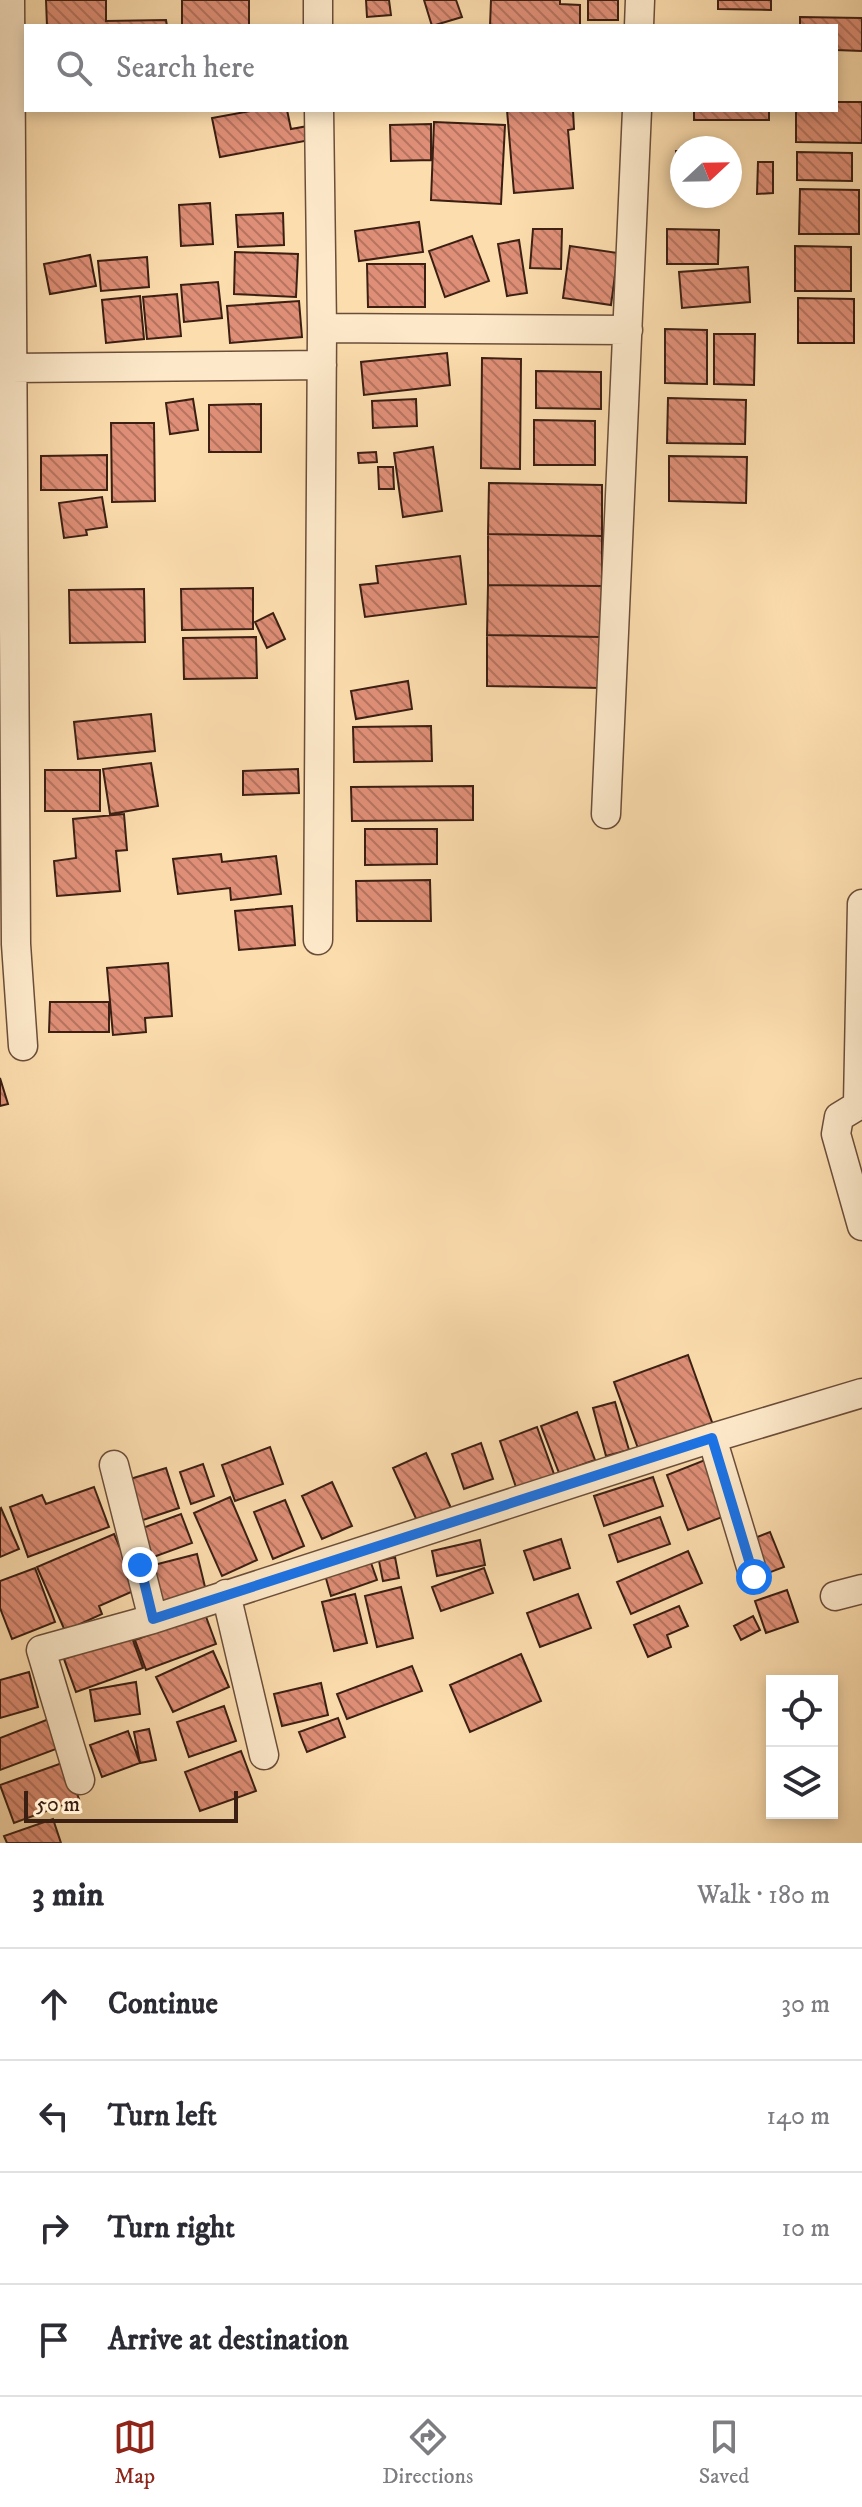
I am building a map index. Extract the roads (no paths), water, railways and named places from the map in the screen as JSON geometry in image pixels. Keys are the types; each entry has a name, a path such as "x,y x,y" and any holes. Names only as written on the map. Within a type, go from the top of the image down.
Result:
{"street":[{"path":"10,0 16,944 23,1046"},
{"path":"318,0 318,24"},
{"path":"639,24 640,0"},
{"path":"318,940 322,365 319,112"},
{"path":"606,814 637,112"},
{"path":"322,328 628,330"},
{"path":"11,368 322,365"},
{"path":"862,904 860,1103 839,1117 836,1134 862,1226"},
{"path":"80,1780 41,1650 153,1619 712,1438 862,1393"},
{"path":"712,1438 754,1577"},
{"path":"114,1465 153,1619"},
{"path":"226,1594 264,1755"}]}
